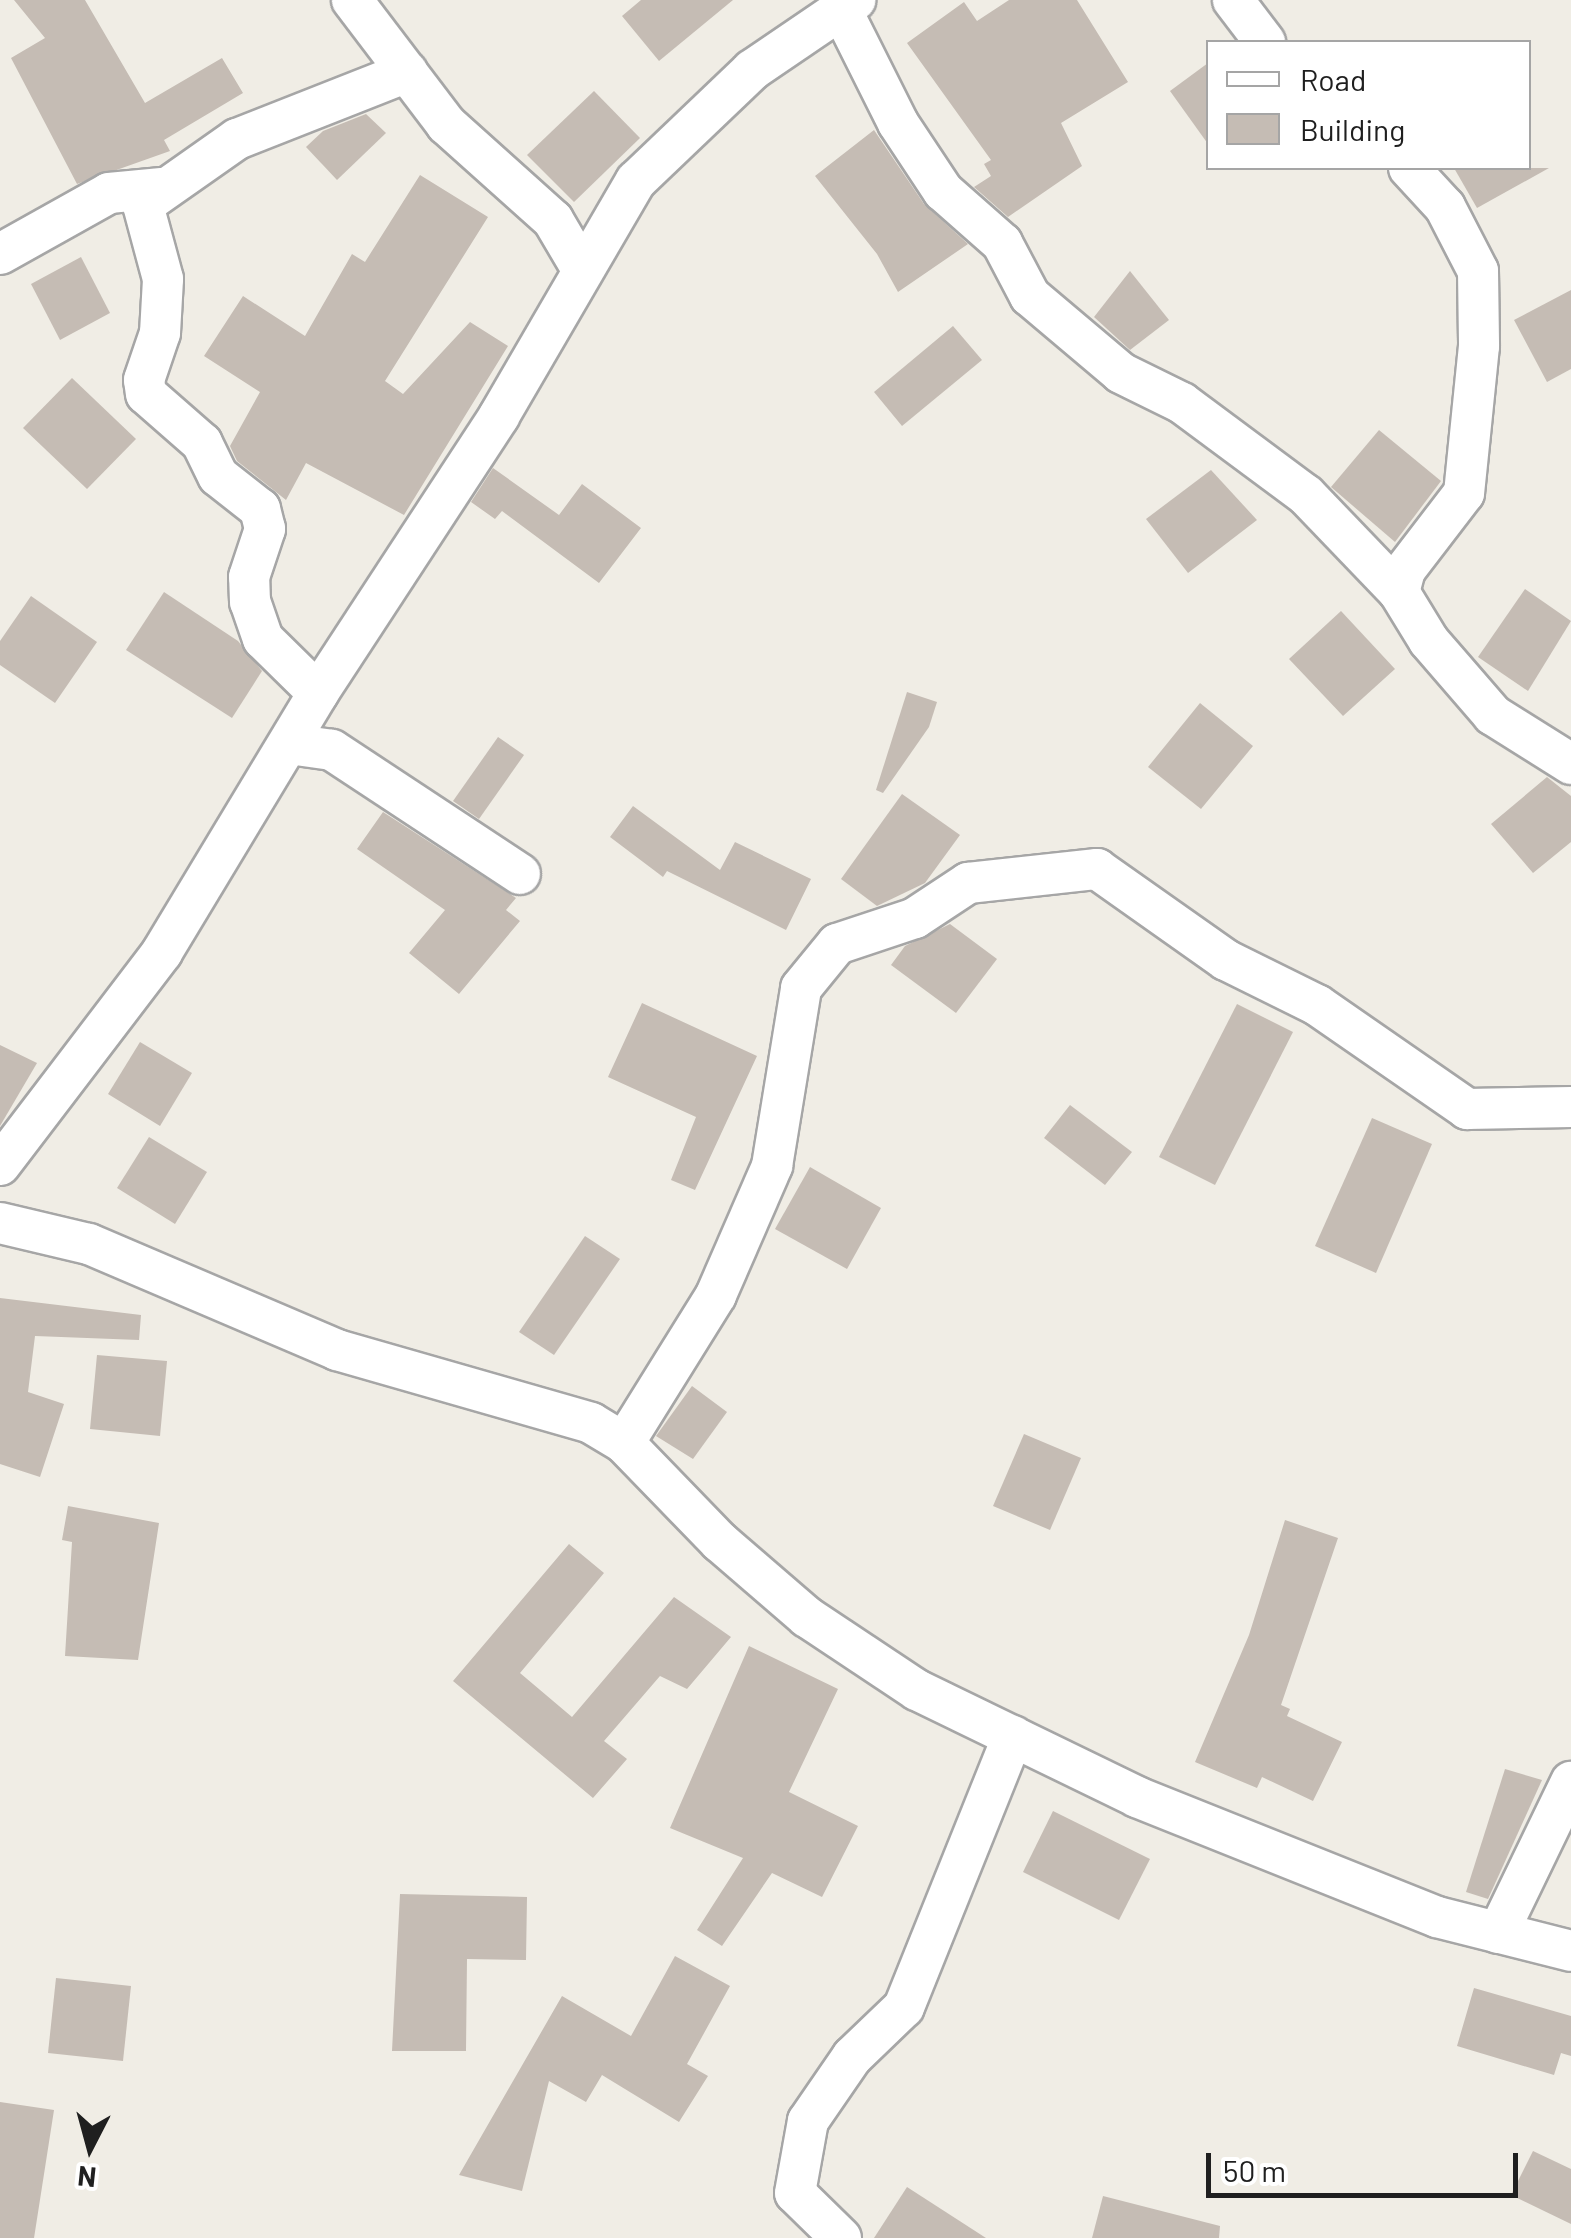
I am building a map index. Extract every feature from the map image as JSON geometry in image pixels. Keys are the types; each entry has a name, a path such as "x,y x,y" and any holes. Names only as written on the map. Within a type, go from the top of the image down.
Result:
{"street":[{"path":"352,0 446,124 542,208 583,271"},
{"path":"1233,0 1263,40"},
{"path":"0,1166 162,952 318,693 499,416 636,180 752,70 848,6 925,164 943,190 1002,243 1030,296 1121,373 1182,403 1306,495 1400,592 1429,640 1494,715 1571,764"},
{"path":"318,693 263,639 250,602 249,577 265,529 260,509 218,476 202,444 146,394 144,380 160,333 162,280 142,205 237,138 407,72"},
{"path":"1400,592 1404,570 1464,493 1480,346 1478,271 1445,207 1411,170"},
{"path":"0,254 108,192 162,188"},
{"path":"288,744 332,750 520,874"},
{"path":"624,1443 716,1295 772,1166 801,988 836,944 915,918 968,883 1097,869 1226,960 1317,1005 1466,1109 1571,1106"},
{"path":"0,1224 89,1244 337,1350 591,1423 624,1443 720,1542 807,1617 917,1690 1138,1798 1437,1917 1571,1951"},
{"path":"841,2238 796,2193 808,2121 852,2056 904,2007 1013,1736"},
{"path":"1498,1933 1571,1782"}],"building":[{"path":"14,0 85,0 145,103 222,58 243,93 164,140 170,151 77,184 11,58 45,38"},
{"path":"641,0 733,0 659,61 622,16"},
{"path":"1009,0 1077,0 1128,82 1061,123 1082,166 1008,217 974,187 991,176 984,164 991,160 907,43 964,2 977,21"},
{"path":"1206,64 1206,141 1170,91"},
{"path":"594,91 640,138 574,202 527,155"},
{"path":"366,114 386,133 337,180 306,147 323,131"},
{"path":"874,130 924,204 968,244 898,292 877,254 815,176"},
{"path":"1549,168 1477,208 1455,170"},
{"path":"420,175 488,217 385,381 403,394 470,322 508,346 404,515 306,463 286,500 237,461 230,446 260,392 204,356 243,296 305,336 352,254 365,262"},
{"path":"81,257 110,313 60,340 31,284"},
{"path":"1130,271 1169,320 1130,350 1094,317"},
{"path":"1571,290 1571,369 1547,382 1514,320"},
{"path":"953,326 982,360 902,426 874,392"},
{"path":"72,378 136,439 87,489 23,428"},
{"path":"1379,430 1441,481 1395,542 1331,487"},
{"path":"493,468 559,515 582,484 641,528 599,583 502,511 495,519 471,502"},
{"path":"1211,470 1257,520 1188,573 1146,519"},
{"path":"1525,589 1571,621 1528,691 1478,657"},
{"path":"164,592 238,641 262,671 232,718 126,650"},
{"path":"31,596 97,642 55,703 0,665 0,641"},
{"path":"1341,611 1395,669 1343,716 1289,659"},
{"path":"907,692 937,702 929,727 883,793 876,790"},
{"path":"1200,703 1253,746 1201,809 1148,767"},
{"path":"498,737 524,755 479,819 453,801"},
{"path":"1547,777 1571,796 1571,842 1533,873 1491,824"},
{"path":"902,794 960,835 925,883 877,906 841,879"},
{"path":"633,806 720,870 735,842 811,879 786,930 667,871 663,877 610,837"},
{"path":"383,812 516,898 506,910 520,921 459,994 409,953 445,910 357,849"},
{"path":"950,924 997,959 956,1013 891,965 905,946"},
{"path":"642,1003 757,1056 695,1190 671,1180 696,1117 608,1077"},
{"path":"1237,1004 1293,1032 1215,1185 1159,1157"},
{"path":"140,1042 192,1073 160,1126 108,1094"},
{"path":"0,1045 37,1063 0,1126"},
{"path":"1070,1105 1132,1152 1105,1185 1044,1138"},
{"path":"1372,1118 1432,1144 1376,1273 1315,1246"},
{"path":"149,1137 207,1172 175,1224 117,1188"},
{"path":"810,1167 881,1208 847,1269 775,1229"},
{"path":"585,1236 620,1259 554,1355 519,1332"},
{"path":"0,1298 141,1315 139,1340 35,1336 28,1392 64,1404 40,1477 0,1464"},
{"path":"97,1355 167,1361 160,1436 90,1429"},
{"path":"692,1386 727,1412 693,1459 656,1436"},
{"path":"1024,1434 1081,1458 1050,1530 993,1506"},
{"path":"68,1506 159,1523 138,1660 65,1656 72,1542 62,1540"},
{"path":"1285,1520 1338,1538 1281,1705 1290,1709 1287,1716 1342,1742 1313,1801 1262,1777 1257,1788 1195,1762 1249,1635"},
{"path":"569,1544 604,1573 520,1673 572,1717 674,1597 731,1637 687,1689 660,1676 604,1741 627,1759 593,1798 453,1681"},
{"path":"749,1646 838,1689 789,1792 858,1826 822,1897 772,1873 722,1946 697,1930 743,1858 670,1828"},
{"path":"1505,1769 1542,1780 1488,1899 1466,1892"},
{"path":"1053,1811 1150,1859 1119,1920 1023,1872"},
{"path":"400,1894 527,1897 526,1960 467,1959 466,2051 392,2051"},
{"path":"675,1956 730,1986 687,2064 708,2076 679,2122 602,2075 586,2102 549,2081 522,2191 459,2175 562,1996 631,2036"},
{"path":"56,1978 131,1986 123,2061 48,2053"},
{"path":"1474,1988 1571,2016 1571,2056 1561,2053 1554,2075 1457,2046"},
{"path":"0,2102 54,2110 34,2238 0,2238"},
{"path":"1533,2151 1571,2169 1571,2224 1511,2195"},
{"path":"907,2187 986,2238 874,2238"},
{"path":"1103,2196 1220,2226 1219,2238 1092,2238"}]}
